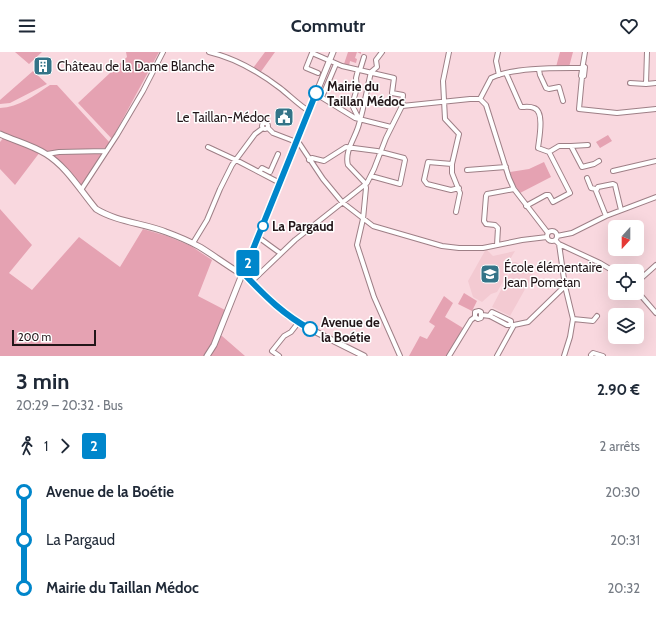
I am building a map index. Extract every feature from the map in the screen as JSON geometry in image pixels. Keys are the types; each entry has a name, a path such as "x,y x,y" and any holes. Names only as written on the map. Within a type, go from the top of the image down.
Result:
{"main road":[{"path":"207,356 214,345 247,273 245,269 333,52"},
{"path":"0,134 47,154 64,170 100,212 165,231 193,243 238,272 239,275 251,282 288,316 298,323 364,356"},
{"path":"238,272 241,269 245,269"}],"street":[{"path":"82,190 144,91 162,52"},
{"path":"209,52 223,54 250,68 265,77 309,111"},
{"path":"382,52 376,60 377,67 383,74"},
{"path":"449,52 443,81 445,119 459,134 452,164 452,172 460,193 456,212"},
{"path":"498,52 496,61 499,75"},
{"path":"585,52 581,76 579,109 617,113 656,109"},
{"path":"646,84 647,52"},
{"path":"251,282 280,253 364,184 371,176 391,127 402,106 403,95 392,93 394,78 383,74 336,64 312,53 306,68 318,73"},
{"path":"360,119 352,105 357,88 356,78 364,57"},
{"path":"322,97 336,64"},
{"path":"377,67 371,72 360,122 346,158 348,165 366,188 363,219 358,241 360,255 374,297 400,356"},
{"path":"480,99 491,78 499,75 506,73 582,67"},
{"path":"539,70 540,76 546,88 549,90 560,87 563,101"},
{"path":"506,73 521,107 533,107 537,109 541,117 538,148 548,152 570,193 553,202 549,195 546,195 526,206"},
{"path":"630,83 656,83"},
{"path":"316,94 348,114 360,119 391,127"},
{"path":"402,106 480,99 486,105 514,188 548,235 550,240 572,233 606,216 656,197"},
{"path":"193,243 207,220 220,189 236,160 256,134 265,128 297,142 342,202 373,226 442,246 459,248 483,248 548,235 553,232 559,244 565,286 573,319 570,337 564,356"},
{"path":"548,152 559,146 588,145"},
{"path":"571,146 582,167 599,161"},
{"path":"208,147 280,183"},
{"path":"310,160 312,158 324,161 343,148 350,147 381,152 404,158 405,162 400,184 371,176"},
{"path":"47,154 59,152 106,151"},
{"path":"259,172 262,168 270,172 278,154"},
{"path":"452,164 428,162 424,180 427,184 451,190 459,188"},
{"path":"613,170 656,162"},
{"path":"467,170 506,166"},
{"path":"587,178 591,188 596,189 598,187 614,184 621,210"},
{"path":"497,245 498,228 495,225 486,224 484,221 486,196 487,194 514,188"},
{"path":"596,189 606,216"},
{"path":"258,237 280,253"},
{"path":"559,244 608,268"},
{"path":"644,276 656,265"},
{"path":"497,356 514,325 528,322 565,286"},
{"path":"644,299 656,313"},
{"path":"449,356 471,320 475,317 478,319 482,315 489,316 507,325 511,324 510,321 492,309 489,316"},
{"path":"573,319 593,321 598,316"},
{"path":"278,356 272,351 284,336 291,332 298,323"},
{"path":"591,355 593,353 603,356"}],"shaded area":[{"path":"15,52 42,52 29,64"},
{"path":"126,52 159,52 112,139 78,103 127,57"},
{"path":"265,52 275,52 260,73 253,68"},
{"path":"348,52 357,52 355,58 357,59 356,63 350,61 349,66 344,64"},
{"path":"560,52 573,52 569,67 556,67"},
{"path":"33,71 47,84 10,103 0,104 0,100"},
{"path":"50,85 57,85 110,143 106,148 48,151 0,132 0,108 20,103"},
{"path":"608,135 612,141 600,148 596,142"},
{"path":"4,137 40,152 15,185 0,169 0,142"},
{"path":"53,154 103,154 81,185 52,156"},
{"path":"544,162 551,177 520,193 513,182 510,172 529,169"},
{"path":"0,209 32,245 9,273 32,290 79,237 120,267 143,229 167,236 191,246 212,260 198,296 225,310 217,334 222,336 245,356 0,356"},
{"name":"École élémentaire Jean Pometan","path":"486,249 493,256 515,251 509,261 512,266 497,292 491,294 482,302 473,297 468,281"},
{"path":"512,262 516,262 533,275 510,316 492,307 513,267"},
{"path":"464,293 477,301 472,311 458,304"},
{"path":"444,296 453,303 445,317 463,328 447,356 409,356 420,336 427,339 435,326 429,322"}],"bus line":[{"name":"2","path":"310,329 288,316 272,302 246,276 247,273 245,269 316,93"}],"place":[{"name":"Château de la Dame Blanche","path":"43,66"},
{"name":"Mairie du Taillan Médoc","path":"316,93"},
{"name":"Le Taillan-Médoc","path":"284,117"},
{"name":"La Pargaud","path":"263,226"},
{"name":"École élémentaire Jean Pometan","path":"490,274"},
{"name":"Avenue de la Boétie","path":"310,329"}]}
